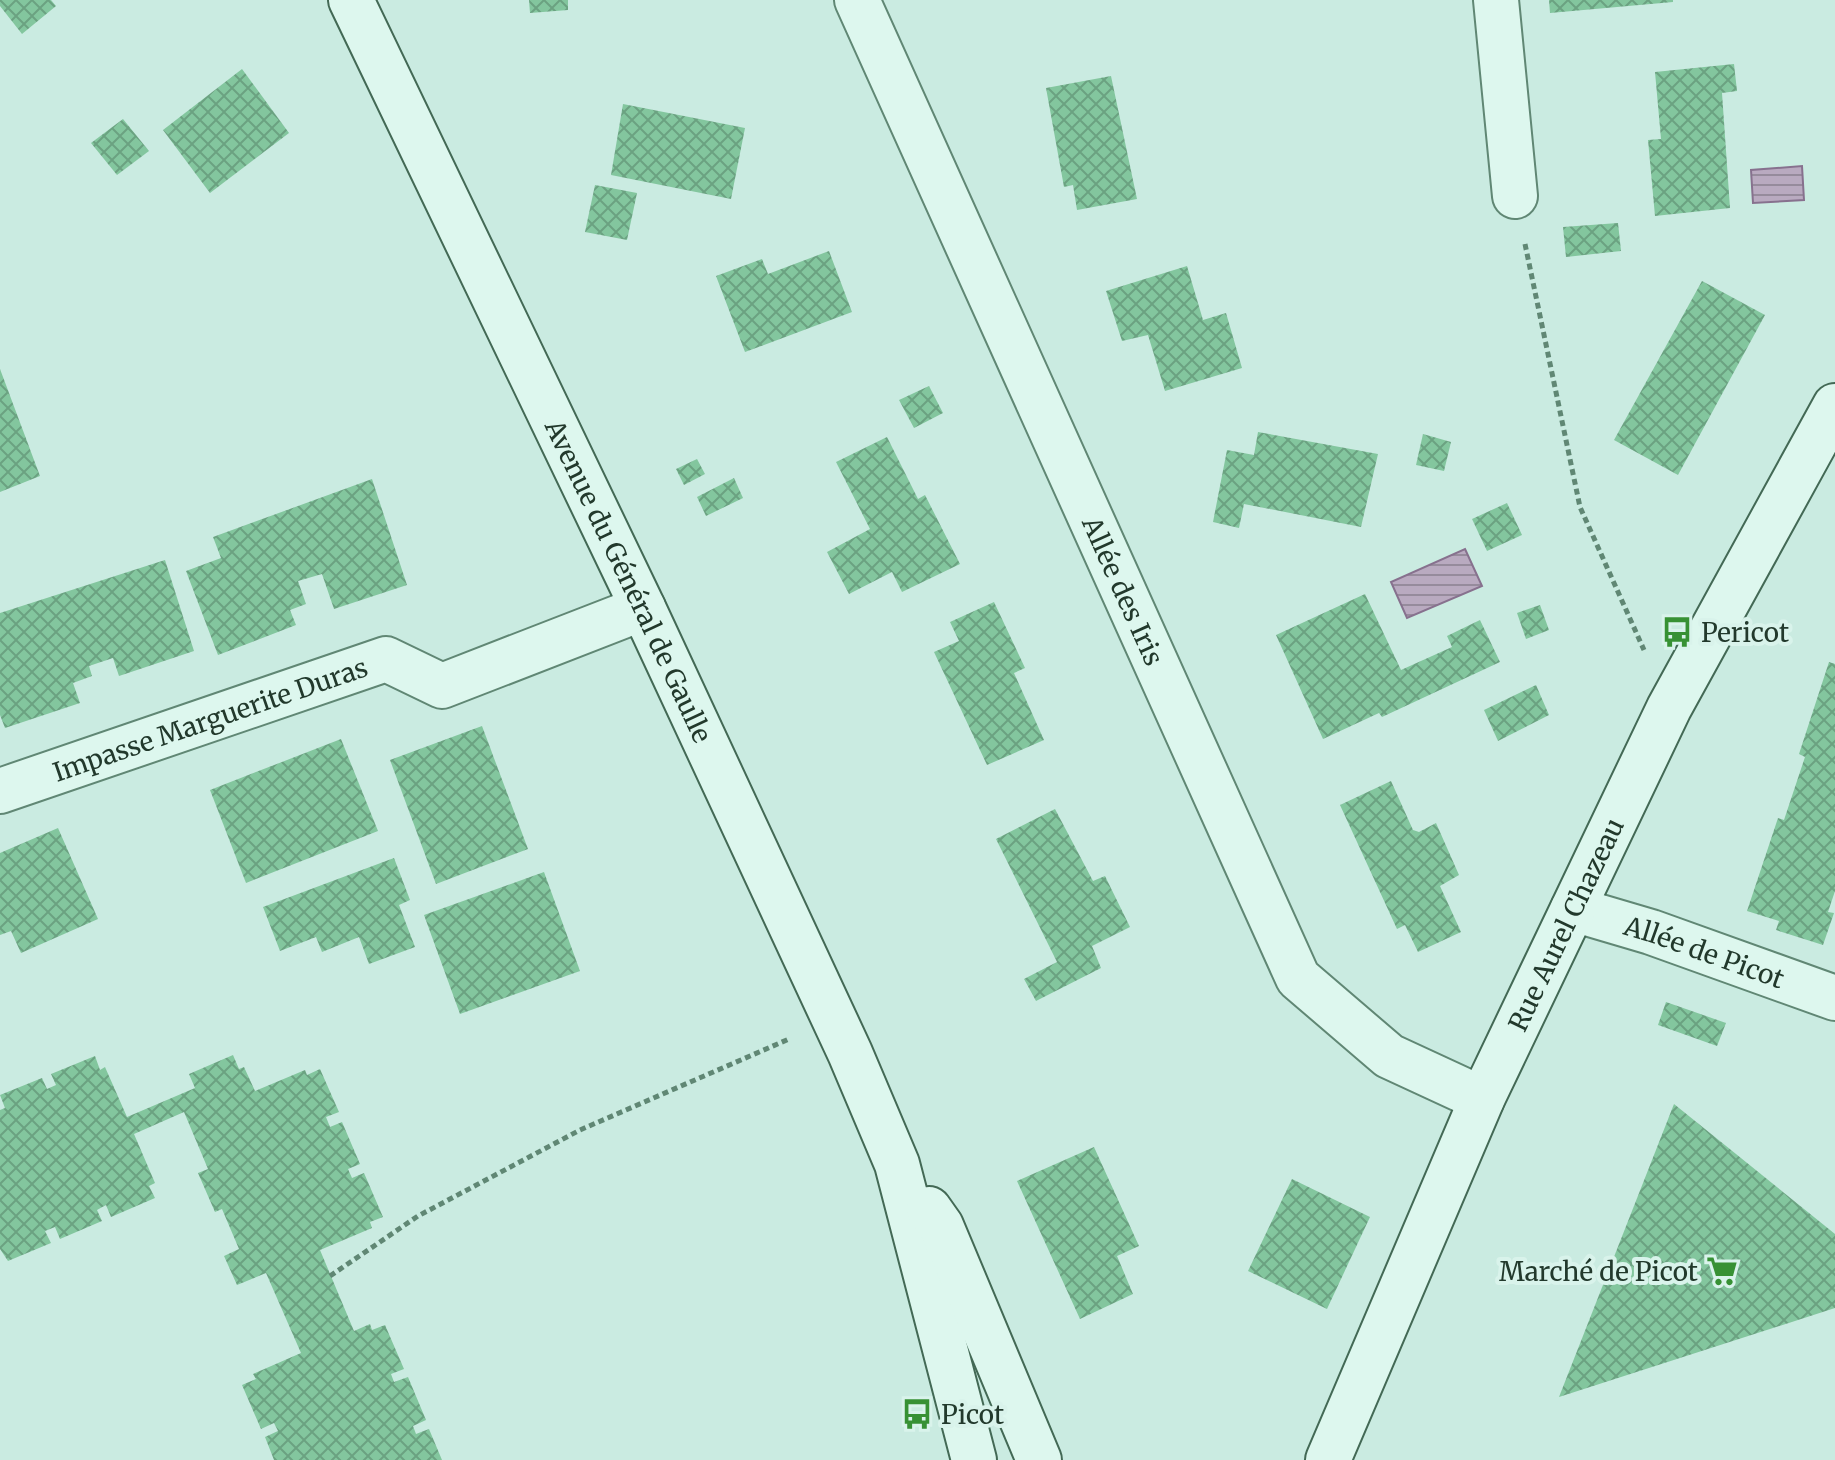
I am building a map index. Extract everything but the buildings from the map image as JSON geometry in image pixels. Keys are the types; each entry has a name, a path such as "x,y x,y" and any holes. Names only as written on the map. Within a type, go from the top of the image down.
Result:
{"street":[{"name":"Avenue du Général de Gaulle","path":"351,0 643,608 834,1019 897,1164 974,1460"},
{"name":"Allée des Iris","path":"857,0 1298,978 1389,1056 1482,1099"},
{"path":"1496,0 1515,196"},
{"name":"Rue Aurel Chazeau","path":"1328,1460 1482,1099 1669,708 1835,406"},
{"name":"Impasse Marguerite Duras","path":"0,791 386,659 442,686 643,608"},
{"name":"Allée de Picot","path":"1573,909 1651,932 1835,998"},
{"name":"Avenue du Général de Gaulle","path":"897,1164 941,1226 1039,1460"}],"path":[{"path":"1515,196 1580,507 1669,708"},
{"path":"330,1276 418,1216 580,1130 834,1019"}],"shaded area":[{"path":"1802,166 1804,200 1753,203 1751,170"},
{"path":"1465,549 1482,586 1407,618 1391,582"}],"place":[{"name":"Pericot","path":"1677,632"},
{"name":"Marché de Picot","path":"1722,1271"},
{"name":"Picot","path":"917,1414"}]}
